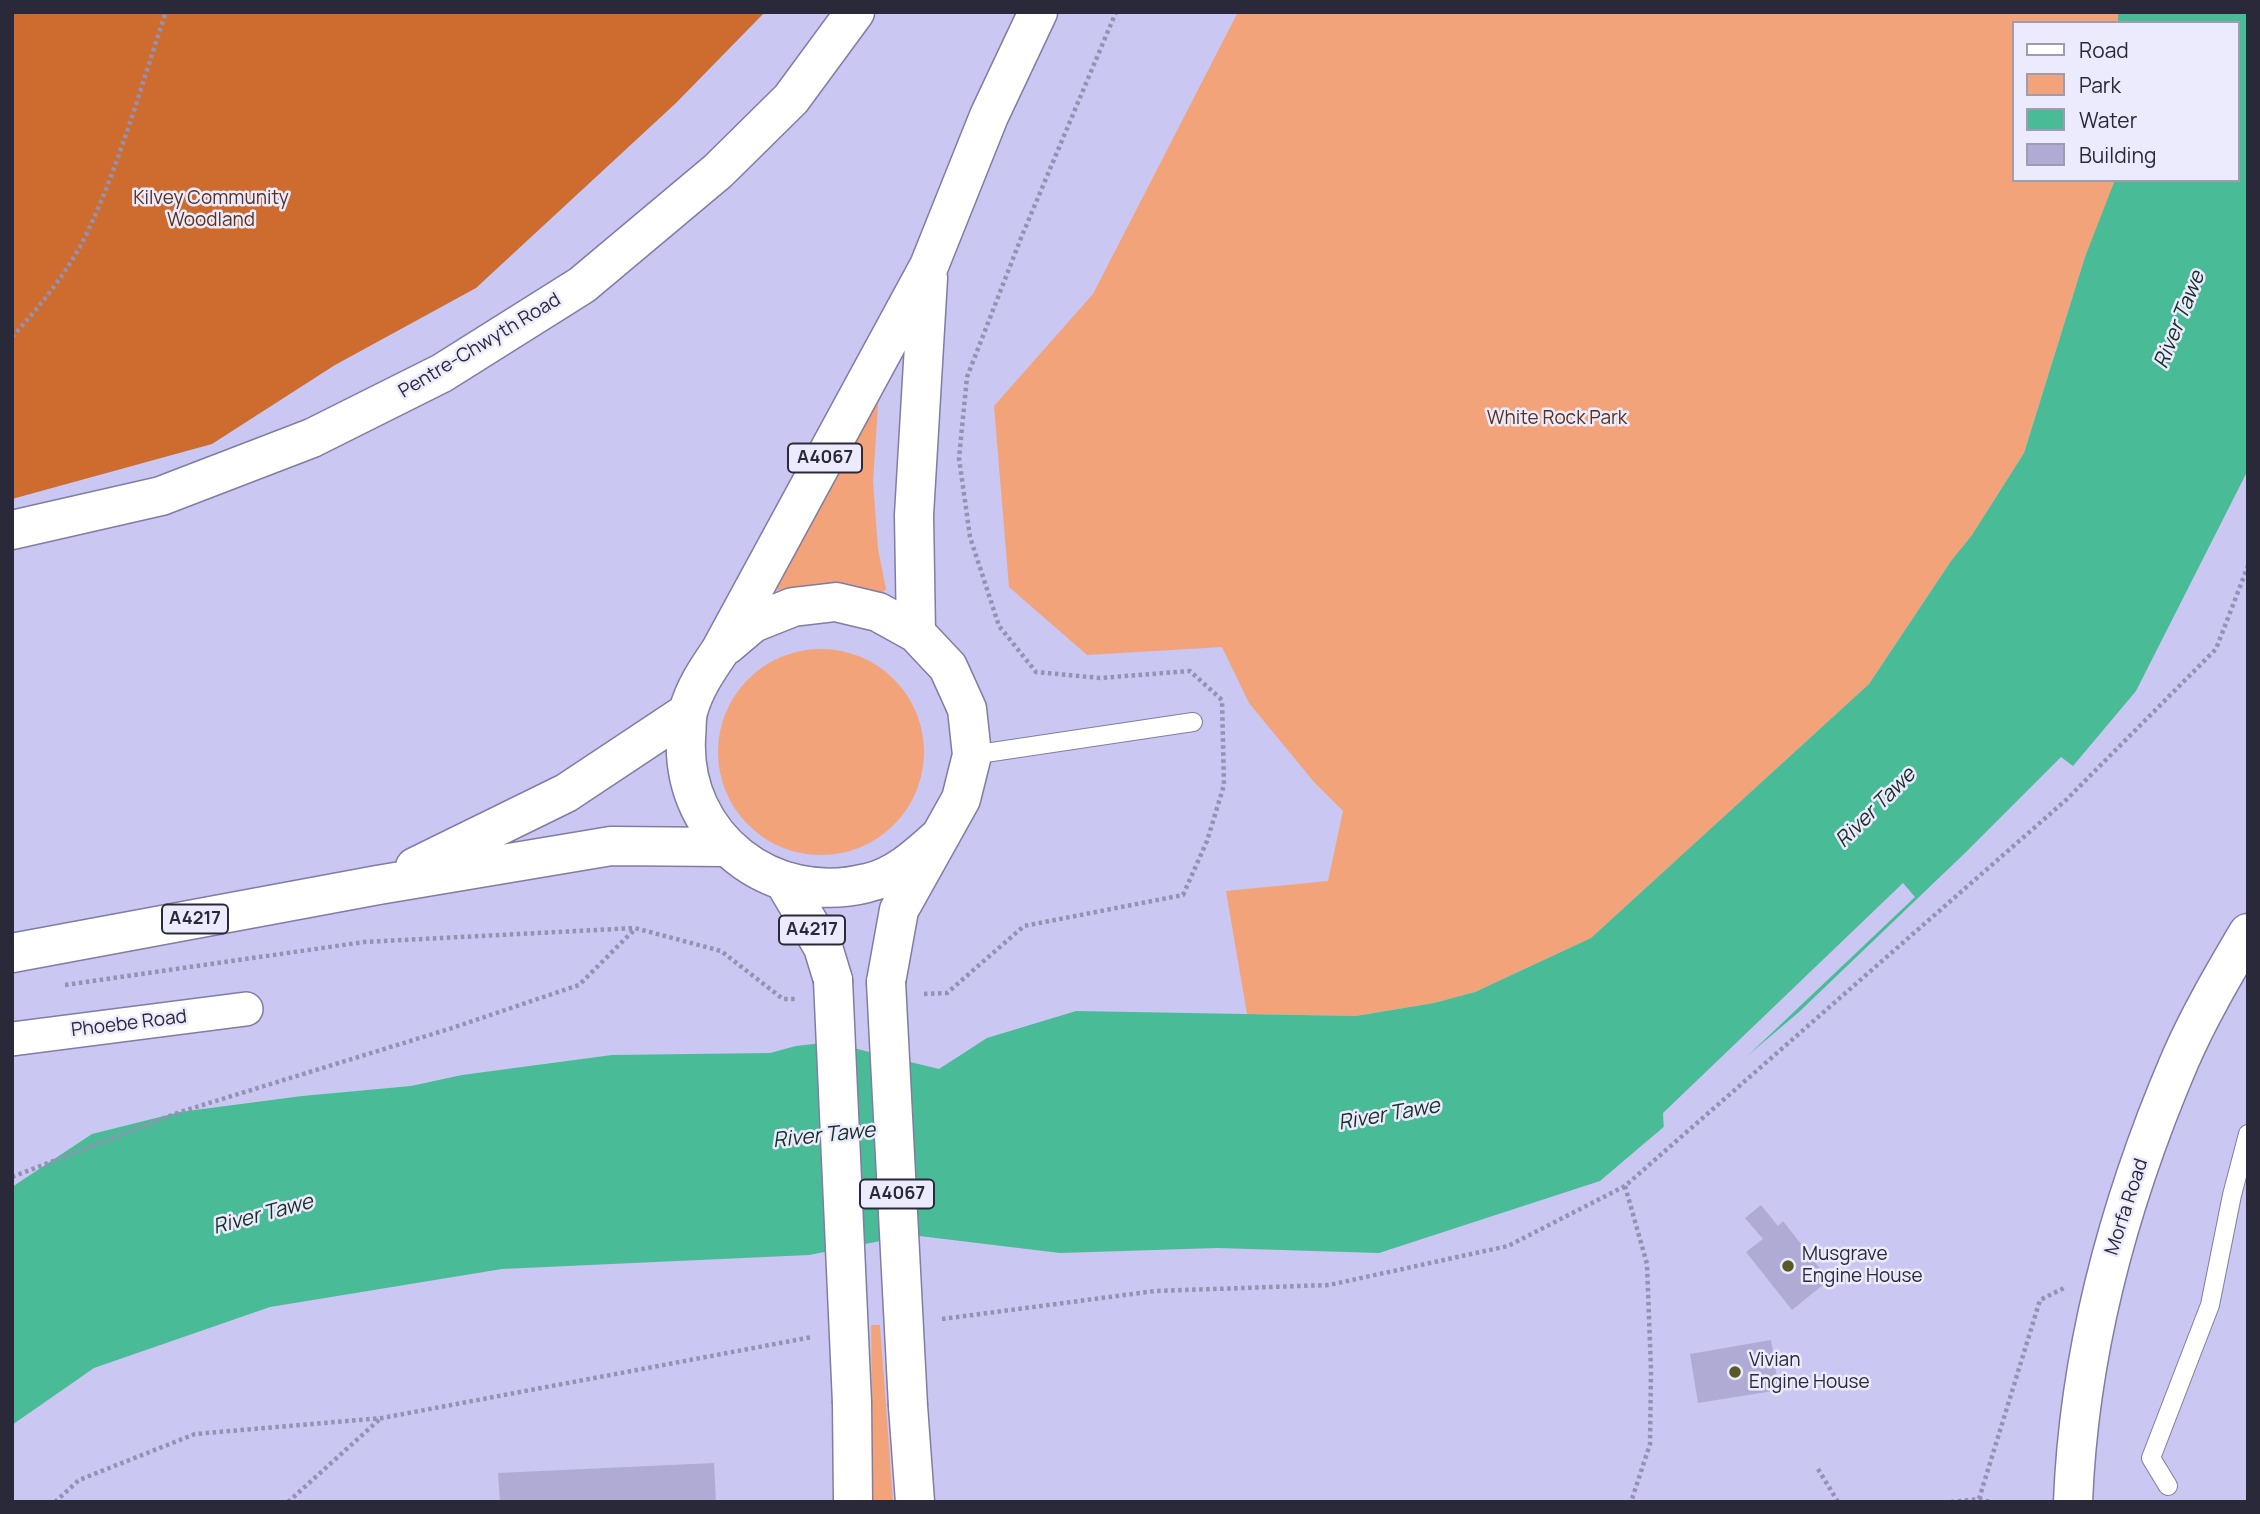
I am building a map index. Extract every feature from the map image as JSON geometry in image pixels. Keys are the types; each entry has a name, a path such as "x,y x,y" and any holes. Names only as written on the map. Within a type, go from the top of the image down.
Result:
{"main road":[{"name":"Pentre-Chwyth Road","path":"12,530 161,496 312,438 442,373 582,285 718,171 791,99 855,12"},
{"name":"A4067","path":"938,838 907,866 869,883 827,889 785,883 754,869 726,847 698,807 685,760 688,712 700,680 720,651 929,266 989,116 1038,12"},
{"name":"A4067","path":"916,633 914,515 929,266"},
{"name":"A4067","path":"720,651 753,623 793,607 836,603 878,612 916,633 948,667 967,709 972,755 961,799 899,910 886,982 915,1502"},
{"name":"A4217","path":"378,885 566,793 688,712"},
{"name":"A4217","path":"12,953 378,885 611,846 726,847"},
{"name":"A4217","path":"785,883 823,947 833,980"},
{"name":"Morfa Road","path":"2073,1502 2081,1402 2109,1266 2128,1196 2181,1058 2221,978 2248,933"},
{"name":"A4067","path":"833,980 852,1403 853,1502"}],"street":[{"name":"Phoebe Road","path":"12,1039 246,1009"}],"lane":[{"path":"972,755 1193,722"},
{"path":"2168,1486 2151,1458 2210,1305 2232,1195 2248,1134"}],"path":[{"path":"12,337 45,300 86,235 111,177 166,12"},
{"path":"947,993 1024,926 1183,895 1207,841 1224,785 1222,700 1190,671 1100,678 1035,672 999,626 970,537 959,458 967,377 1021,238 1116,12"},
{"path":"933,1321 1155,1290 1329,1285 1508,1246 1625,1186 2066,800 2216,649 2248,566"},
{"path":"53,987 364,942 635,928 721,951 783,999"},
{"path":"12,1177 180,1112 579,985 635,928"},
{"path":"1625,1186 1647,1264 1651,1369 1650,1444 1631,1502"},
{"path":"1979,1499 2040,1300 2109,1266"},
{"path":"55,1502 79,1480 195,1434 382,1418 781,1341 823,1336"},
{"path":"288,1502 382,1418"},
{"path":"1818,1469 1839,1502"},
{"path":"1951,1502 1979,1499 1990,1502"}],"green space":[{"name":"Kilvey Community Woodland","path":"12,12 765,12 676,103 476,288 335,365 212,444 12,499"},
{"name":"White Rock Park","path":"1238,12 2118,12 2118,21 2011,21 2011,182 2115,183 2085,257 2024,453 1972,535 1951,561 1869,684 1591,938 1475,992 1434,1003 1356,1016 1247,1014 1226,891 1328,881 1343,811 1314,782 1249,703 1222,647 1087,655 1009,587 994,406 1093,294"},
{"path":"879,390 873,481 878,549 886,589 882,593 834,586 764,591"},
{"path":"821,649 860,657 878,666 894,679 907,695 916,713 924,752 916,791 907,809 894,825 878,838 860,847 821,855 782,847 764,838 748,825 735,809 726,791 718,752 726,713 735,695 748,679 764,666 782,657"},
{"path":"871,1325 880,1325 893,1502 873,1502"}],"water":[{"name":"River Tawe","path":"2118,12 2248,12 2248,470 2136,691 2073,766 2061,757 1799,1012 1600,1181 1379,1253 1217,1248 1060,1253 911,1235 809,1255 502,1269 270,1307 94,1368 12,1425 12,1187 92,1134 180,1112 302,1096 411,1086 462,1075 612,1055 770,1053 823,1043 939,1069 987,1038 1076,1011 1356,1016 1434,1003 1475,992 1591,938 1869,684 1951,561 1972,535 2024,453 2085,257 2114,182 2239,182 2239,21 2118,21"}],"pier":[{"path":"1903,883 1915,897 1700,1101 1664,1131 1663,1113"}],"building":[{"name":"Musgrave Engine House","path":"1761,1205 1778,1226 1783,1221 1829,1280 1792,1310 1746,1252 1763,1239 1745,1218"},
{"name":"Vivian Engine House","path":"1771,1340 1779,1390 1698,1403 1690,1354"},
{"path":"714,1463 716,1502 500,1502 498,1473"}],"place":[{"name":"Musgrave Engine House","path":"1788,1266"},
{"name":"Vivian Engine House","path":"1735,1372"}]}
